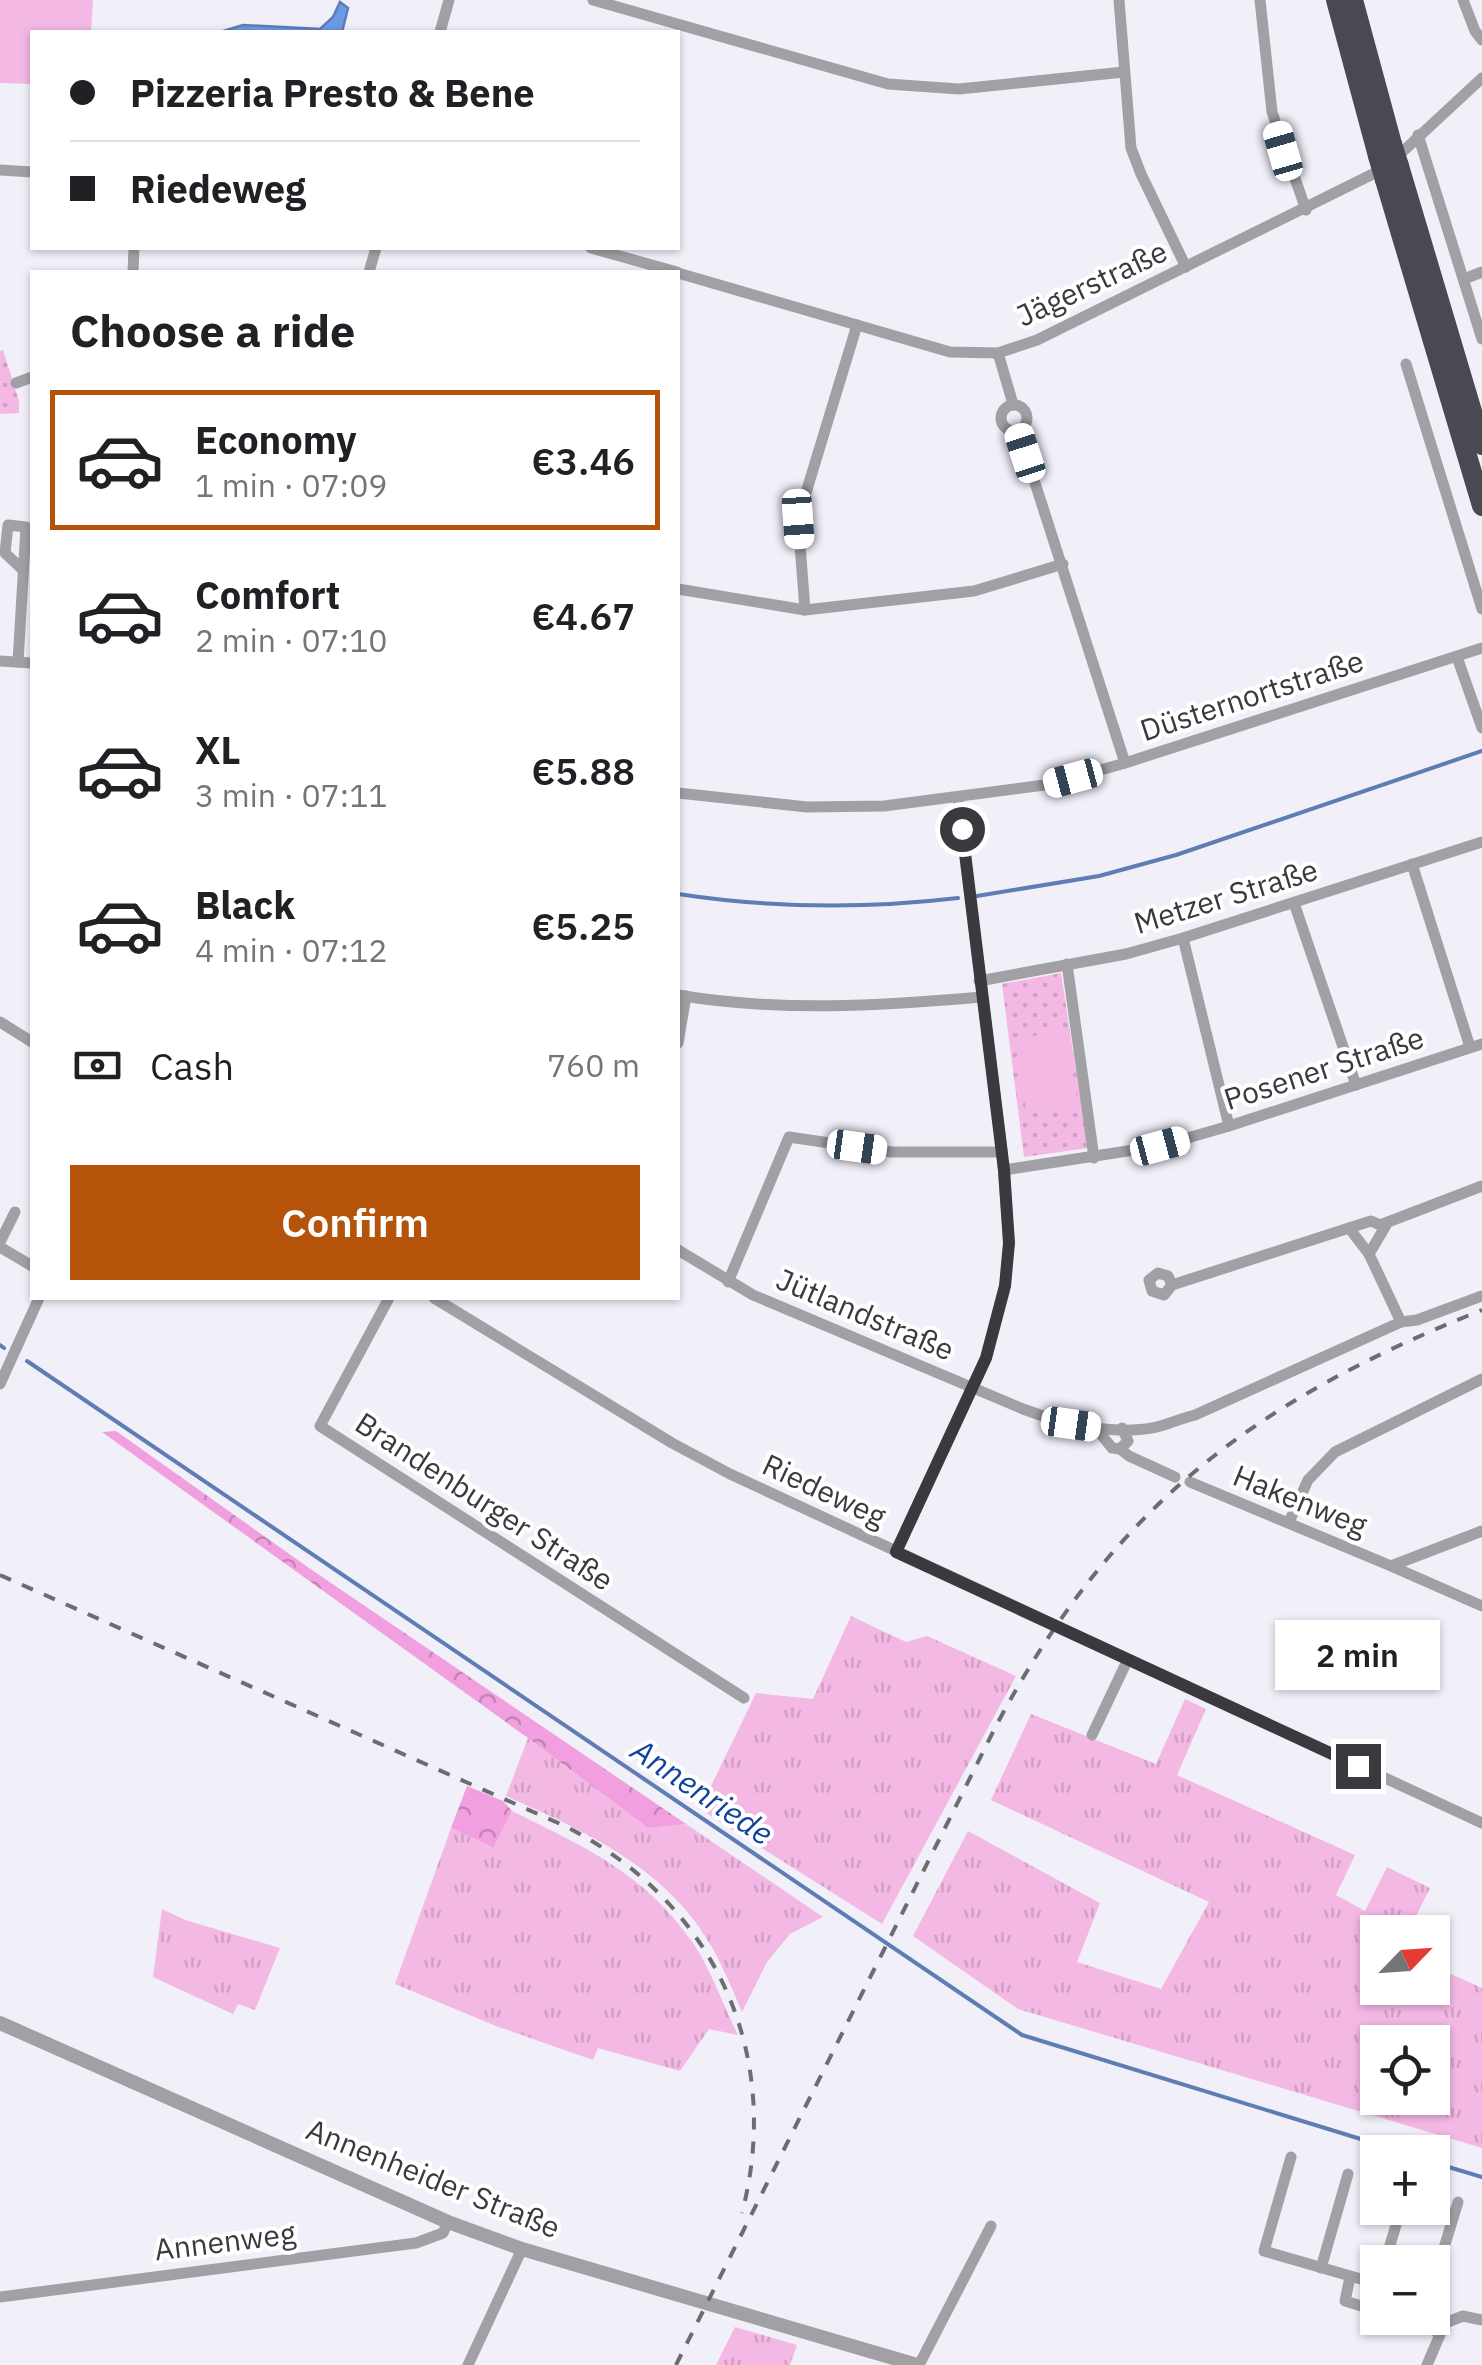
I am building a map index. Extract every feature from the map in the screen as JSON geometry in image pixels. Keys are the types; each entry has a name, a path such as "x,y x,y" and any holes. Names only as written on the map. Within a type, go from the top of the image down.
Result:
{"highway":[{"path":"1336,0 1482,445"},
{"path":"1353,0 1385,150"},
{"path":"1392,173 1482,506"}],"street":[{"path":"441,30 449,0"},
{"path":"593,0 888,84 959,89 1124,72"},
{"path":"1119,0 1132,148 1186,267"},
{"path":"1260,0 1272,112 1306,210"},
{"path":"1462,0 1482,40"},
{"name":"Jägerstraße","path":"680,274 950,352 998,353 1036,340 1385,168 1482,78"},
{"path":"1418,135 1482,339"},
{"path":"0,170 30,172"},
{"name":"Jägerstraße","path":"596,250 644,268"},
{"path":"1464,279 1482,272"},
{"path":"804,610 798,519 857,325"},
{"path":"998,353 1012,404"},
{"path":"1406,364 1482,609"},
{"path":"16,383 30,379"},
{"path":"1012,404 1024,409 1027,417 1018,430 1006,428 1001,422 1002,413 1012,404"},
{"path":"1018,430 1125,764"},
{"path":"680,589 804,610 974,591 1063,564"},
{"path":"18,662 23,570"},
{"name":"Düsternortstraße","path":"680,793 807,806 884,806 1052,784 1482,648"},
{"path":"1456,656 1482,728"},
{"path":"0,661 30,663"},
{"path":"896,1552 986,1358 1005,1286 1009,1243 1002,1152 958,798"},
{"name":"Metzer Straße","path":"979,981 1126,954 1482,842"},
{"path":"1412,864 1476,1046"},
{"path":"1294,903 1356,1085"},
{"path":"1183,938 1229,1126"},
{"path":"1067,964 1094,1158"},
{"path":"682,996 788,1005 892,1005 981,997"},
{"path":"0,1022 30,1041"},
{"name":"Posener Straße","path":"1004,1170 1160,1146 1476,1046"},
{"path":"728,1282 788,1138 891,1152 1002,1152"},
{"path":"1172,1284 1371,1220 1380,1225 1482,1186"},
{"path":"15,1212 0,1245 30,1265"},
{"path":"1369,1254 1388,1222"},
{"path":"1349,1228 1369,1254 1401,1322"},
{"name":"Jütlandstraße","path":"680,1251 728,1282 972,1387 1047,1418 1096,1428 1164,1425 1195,1415 1401,1322 1482,1296"},
{"path":"0,1384 38,1300"},
{"name":"Brandenburger Straße","path":"388,1300 320,1426 744,1698"},
{"name":"Riedeweg","path":"437,1300 672,1443 896,1552 1482,1823"},
{"path":"1289,1522 1308,1480 1335,1452 1482,1379"},
{"name":"Jütlandstraße","path":"1096,1428 1112,1448 1120,1448 1129,1456 1175,1476"},
{"path":"1120,1448 1128,1441 1122,1428"},
{"name":"Hakenweg","path":"1190,1482 1482,1606"},
{"name":"Hakenweg","path":"1392,1566 1482,1532"},
{"path":"1092,1735 1128,1660"},
{"name":"Annenheider Straße","path":"0,2023 448,2222 522,2249 918,2365"},
{"path":"1292,2156 1264,2252 1360,2280"},
{"path":"1321,2268 1348,2174"},
{"path":"1445,2245 1458,2202"},
{"name":"Annenweg","path":"1,2299 416,2243 443,2233 448,2222"},
{"path":"918,2365 990,2226"},
{"path":"468,2365 522,2249"},
{"path":"1350,2277 1345,2301 1360,2306"},
{"path":"1450,2321 1472,2317 1482,2320"},
{"path":"1427,2365 1438,2335"}],"green space":[{"path":"0,0 93,0 91,30 30,30 30,84 0,83"},
{"path":"3,350 19,401 19,413 0,414"},
{"path":"1061,973 1088,1148 1024,1157 1002,984"},
{"path":"1066,1031 1078,1106 1027,1114 1015,1039"},
{"path":"116,1431 309,1568 686,1824 648,1828 102,1432"},
{"path":"851,1616 906,1642 927,1636 1016,1676 882,1924 700,1809 756,1693 813,1699"},
{"path":"1185,1699 1206,1709 1177,1775 1355,1855 1336,1895 1365,1911 1387,1867 1430,1888 1416,1915 1360,1915 1360,2005 1450,2005 1450,1974 1482,1988 1482,2148 1450,2138 1450,2135 1372,2115 1450,2115 1450,2025 1360,2025 1360,2111 1018,2009 913,1936 968,1831 1100,1903 1077,1962 1161,1989 1209,1902 991,1800 1031,1714 1156,1764"},
{"path":"528,1738 648,1828 686,1824 823,1917 790,1934 767,1962 742,2012 725,1972 695,1921 650,1875 595,1839 506,1796"},
{"path":"467,1786 503,1801 512,1811 493,1848 451,1828"},
{"path":"512,1811 589,1851 655,1898 693,1943 738,2035 709,2029 680,2071 598,2048 593,2060 496,2026 395,1984 451,1828 492,1848"},
{"path":"162,1909 185,1920 280,1948 255,2010 238,2004 233,2014 153,1977"},
{"path":"735,2327 797,2345 790,2365 716,2365"}],"water":[{"path":"340,2 348,8 342,30 227,30 243,25 320,29 333,17"}],"waterway":[{"path":"977,896 1099,876 1176,855 1482,751"},
{"path":"680,894 818,905 958,898"},
{"name":"Annenriede","path":"0,1345 4,1348"},
{"name":"Annenriede","path":"27,1361 1022,2035 1360,2139"},
{"name":"Annenriede","path":"1450,2167 1482,2177"}],"railway":[{"path":"676,2365 997,1724 1042,1647 1090,1580 1142,1521 1198,1469 1259,1423 1326,1382 1482,1310"},
{"path":"0,1575 565,1826 617,1858 661,1895 697,1939 725,1987 743,2040 753,2095 753,2153 742,2213"}],"route":[{"path":"962,829 1004,1170 1009,1243 1005,1286 986,1358 896,1552 1358,1766"}]}
